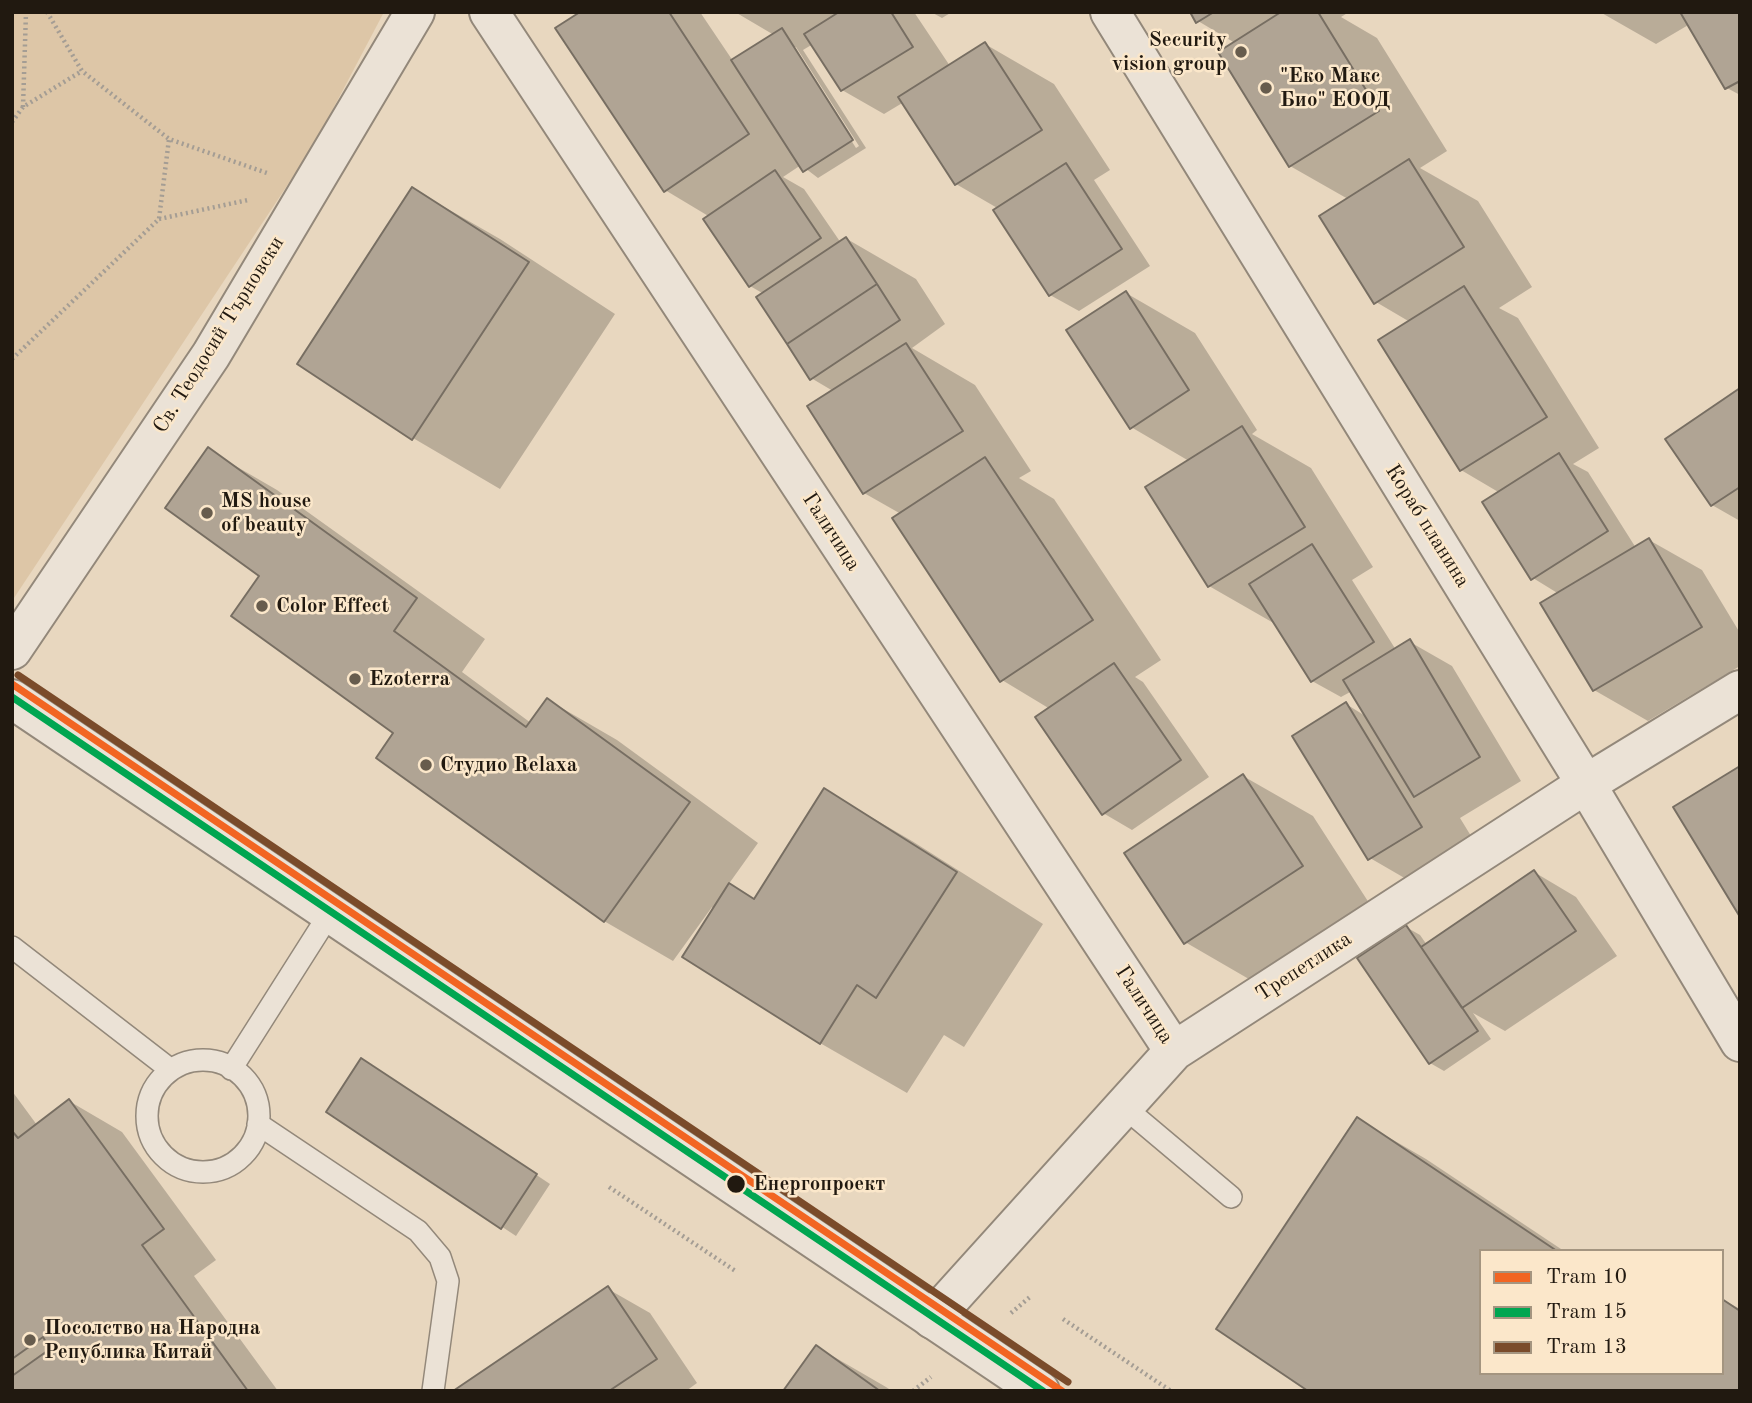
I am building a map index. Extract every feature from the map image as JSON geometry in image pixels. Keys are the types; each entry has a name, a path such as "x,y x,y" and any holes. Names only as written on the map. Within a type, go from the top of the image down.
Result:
{"street":[{"name":"Св. Теодосий Търновски","path":"12,650 211,355 415,12"},
{"name":"Галичица","path":"489,12 1174,1051"},
{"name":"Кораб планина","path":"1110,12 1586,784 1740,1042"},
{"name":"Трепетлика","path":"932,1319 1174,1051 1586,784 1740,690"},
{"path":"12,699 1040,1391"}],"lane":[{"path":"231,1069 330,913"},
{"path":"12,947 171,1070"},
{"path":"205,1060 231,1069 240,1074 251,1088 258,1105 258,1124 253,1142 242,1157 227,1167 209,1172 191,1171 174,1164 160,1152 151,1136 147,1118 153,1091 171,1070 187,1062 205,1060"},
{"path":"1124,1107 1231,1197"},
{"path":"258,1124 418,1231 440,1257 448,1282 433,1391"}],"path":[{"path":"23,107 26,12"},
{"path":"47,12 82,71 169,139 311,188"},
{"path":"12,122 23,107 82,71"},
{"path":"159,219 169,139"},
{"path":"12,359 159,219 311,188"},
{"path":"609,1187 737,1272"},
{"path":"1011,1313 1030,1297"},
{"path":"1063,1320 1171,1391"},
{"path":"913,1391 931,1377"}],"shaded area":[{"path":"12,12 384,12 314,145 12,601"}],"building":[{"path":"580,12 669,12 749,134 664,192 555,28"},
{"path":"839,12 891,12 913,47 841,91 804,34"},
{"path":"1190,12 1214,12 1196,23"},
{"path":"1281,12 1318,12 1379,111 1289,167 1218,52"},
{"path":"1680,12 1740,12 1740,81 1725,89"},
{"path":"782,28 853,140 803,172 731,60"},
{"path":"985,42 1042,130 955,185 898,97"},
{"path":"1409,159 1464,247 1374,304 1319,216"},
{"path":"1066,163 1122,249 1049,296 993,210"},
{"path":"775,170 821,238 749,287 703,219"},
{"path":"412,187 529,262 412,440 297,364"},
{"path":"846,237 877,284 787,344 756,297"},
{"path":"877,284 900,320 810,380 787,344"},
{"path":"1464,286 1547,417 1460,471 1378,340"},
{"path":"1126,291 1189,390 1130,429 1066,330"},
{"path":"906,343 963,431 863,494 807,406"},
{"path":"1740,388 1740,487 1711,506 1665,439"},
{"path":"1242,426 1305,527 1208,587 1145,487"},
{"path":"208,447 417,598 394,631 526,727 547,698 690,802 604,922 376,758 393,733 231,616 259,576 165,508"},
{"path":"1559,453 1608,531 1531,580 1482,502"},
{"path":"985,457 1093,620 1000,682 892,518"},
{"path":"1649,538 1702,627 1593,691 1540,603"},
{"path":"1312,544 1374,642 1311,682 1249,584"},
{"path":"1410,639 1480,757 1414,797 1343,680"},
{"path":"1114,663 1181,760 1102,815 1035,717"},
{"path":"1346,702 1422,827 1368,860 1292,736"},
{"path":"1740,766 1740,917 1673,807"},
{"path":"1243,774 1303,866 1184,944 1124,853"},
{"path":"824,788 957,872 876,998 857,985 820,1044 682,957 729,883 754,899"},
{"path":"1534,870 1576,931 1462,1008 1421,947"},
{"path":"1406,925 1478,1031 1429,1064 1357,958"},
{"path":"361,1058 537,1174 501,1229 326,1112"},
{"path":"69,1099 164,1229 142,1245 248,1391 12,1391 12,1376 50,1349 43,1337 12,1359 12,1131 18,1138"},
{"path":"1357,1117 1554,1249 1479,1249 1479,1375 1724,1375 1724,1300 1740,1311 1740,1391 1308,1391 1216,1329"},
{"path":"608,1286 657,1359 609,1391 453,1391"},
{"path":"816,1345 880,1391 783,1391"}],"tram line":[{"name":"13","path":"18,675 1068,1382"},
{"name":"10","path":"12,684 1062,1391"},
{"name":"15","path":"12,697 1043,1391"}],"place":[{"name":"Security vision group","path":"1241,52"},
{"name":"\"Еко Макс Био\" ЕООД","path":"1266,88"},
{"name":"MS house of beauty","path":"207,513"},
{"name":"Color Effect","path":"262,606"},
{"name":"Ezoterra","path":"355,679"},
{"name":"Студио Relaxa","path":"426,765"},
{"name":"Енергопроект","path":"736,1184"},
{"name":"Посолство на Народна Република Китай","path":"30,1340"}]}
